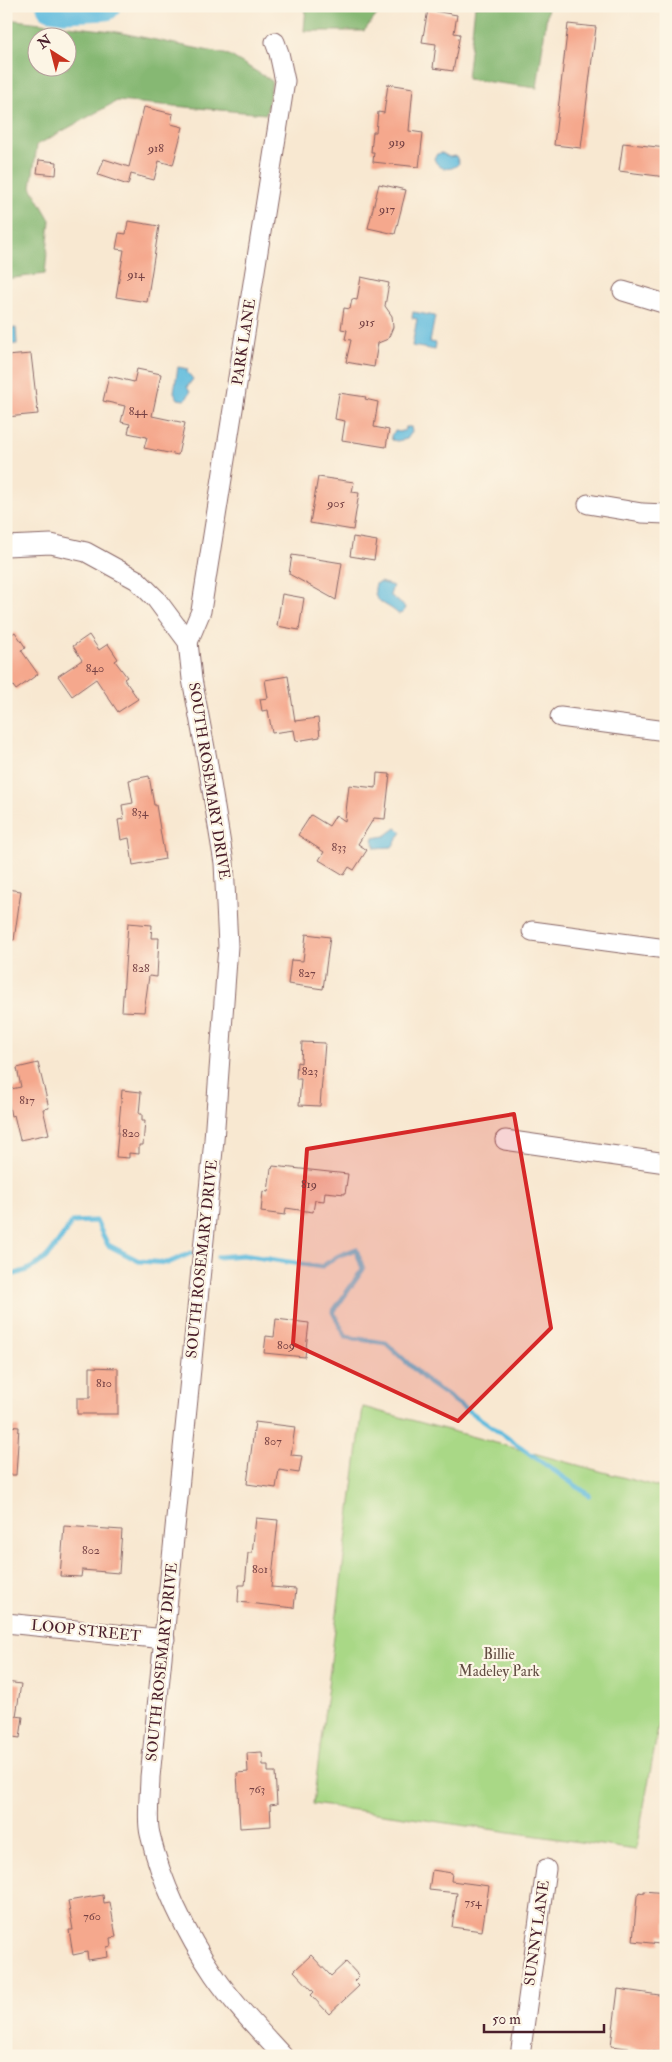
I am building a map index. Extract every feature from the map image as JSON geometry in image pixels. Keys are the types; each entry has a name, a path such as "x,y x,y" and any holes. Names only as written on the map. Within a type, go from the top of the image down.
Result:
{"street":[{"name":"PARK LANE","path":"188,642 201,611 286,81 275,42"},
{"path":"623,291 666,304"},
{"path":"588,504 642,513 666,514"},
{"path":"6,546 51,544 86,552 137,580 156,599 188,642"},
{"name":"SOUTH ROSEMARY DRIVE","path":"188,642 192,679 224,864 228,946 214,1140 150,1777 149,1832 163,1878 180,1917 213,1974 254,2025 284,2056"},
{"path":"560,718 666,731"},
{"path":"532,931 666,948"},
{"path":"505,1140 666,1163"},
{"name":"LOOP STREET","path":"6,1623 165,1639"},
{"name":"SUNNY LANE","path":"520,2056 546,1869"}],"highlighted area":[{"path":"514,1114 551,1328 458,1421 293,1344 307,1149"}],"green space":[{"path":"306,6 384,6 364,31 304,31"},
{"path":"475,6 548,6 537,88 467,79"},
{"path":"6,19 112,31 229,55 272,81 266,114 117,101 37,145 31,187 50,220 45,274 6,279"},
{"name":"Billie Madeley Park","path":"363,1407 666,1489 666,1685 636,1850 313,1804"}],"water":[{"path":"442,153 449,157 456,156 459,163 449,169 441,167 434,158 437,154"},
{"path":"413,312 435,316 430,342 436,343 435,350 412,346 417,319 412,318"},
{"path":"16,328 17,344 6,345 6,329"},
{"path":"178,367 188,369 187,372 193,379 187,387 190,392 184,400 178,399 174,392"},
{"path":"406,427 411,427 412,432 407,439 392,440 391,435 395,431 400,432 405,430"},
{"path":"380,582 393,586 390,595 405,607 403,613 398,614 378,599 375,590 376,584"},
{"path":"396,828 402,832 392,847 375,848 373,838 385,836"}],"building":[{"path":"428,10 457,15 454,33 460,34 453,71 433,68 436,44 422,42"},
{"path":"568,24 596,27 581,148 554,145"},
{"path":"388,84 413,88 409,131 423,133 419,167 373,162 374,152 371,152 373,132 376,132 378,112 384,113"},
{"path":"144,107 173,114 171,124 183,127 173,165 159,161 154,180 131,174 128,185 98,175 104,159 129,167"},
{"path":"623,143 666,148 666,177 619,171"},
{"path":"39,160 57,162 56,175 37,173"},
{"path":"379,184 406,190 395,234 368,228"},
{"path":"128,221 159,226 147,302 116,297 124,250 116,249 119,233 126,234"},
{"path":"361,277 389,283 385,306 392,316 393,327 388,339 378,343 374,367 346,362 351,340 345,339 347,330 341,329 344,308 350,309 352,299 357,300"},
{"path":"31,354 38,414 6,417 6,356"},
{"path":"137,369 161,374 152,416 185,423 178,455 144,448 147,437 128,433 130,424 121,422 125,406 103,401 109,376 134,382"},
{"path":"339,393 366,397 365,399 378,402 374,427 389,430 386,447 342,440 345,421 335,419"},
{"path":"318,477 354,482 352,492 359,493 353,530 310,523"},
{"path":"353,537 377,541 374,560 350,556"},
{"path":"292,555 342,563 336,600 289,574"},
{"path":"282,594 304,598 299,630 277,626"},
{"path":"15,632 26,648 21,650 38,674 16,690 6,676 6,638"},
{"path":"89,635 99,650 108,644 118,659 115,661 127,677 124,679 138,699 118,712 96,679 72,696 58,676 82,660 73,646"},
{"path":"288,676 295,721 318,718 320,737 296,741 294,730 272,733 268,710 262,711 260,699 268,698 265,680"},
{"path":"377,773 390,774 385,819 374,818 358,844 367,850 354,870 349,867 344,875 319,860 324,852 298,835 311,815 329,826 336,815 345,821 349,785 376,788"},
{"path":"149,776 165,859 133,865 129,838 121,840 118,820 124,819 122,805 133,803 129,780"},
{"path":"6,889 21,891 14,940 6,940"},
{"path":"128,923 152,925 151,938 159,938 157,977 149,976 144,1012 122,1011"},
{"path":"306,934 330,937 323,989 288,984 291,960 303,961"},
{"path":"302,1042 325,1043 320,1106 299,1105 301,1079 296,1079 297,1062 301,1063"},
{"path":"38,1063 49,1108 43,1109 49,1134 20,1140 14,1115 11,1116 6,1090 21,1087 17,1068"},
{"path":"122,1090 141,1092 139,1114 142,1114 142,1121 145,1121 143,1145 139,1145 139,1154 129,1153 129,1158 116,1157"},
{"path":"273,1166 348,1174 345,1194 325,1192 324,1201 315,1200 313,1212 286,1208 285,1215 261,1212 263,1191 268,1192 271,1168"},
{"path":"276,1319 309,1323 305,1357 264,1353 266,1336 274,1337"},
{"path":"90,1367 118,1368 118,1414 77,1414 77,1398 90,1398"},
{"path":"255,1422 295,1427 291,1455 302,1456 299,1473 279,1470 276,1488 247,1484"},
{"path":"6,1426 19,1427 16,1475 6,1475"},
{"path":"256,1518 278,1520 271,1587 296,1589 294,1608 238,1602 239,1585 245,1585 248,1553 252,1553"},
{"path":"64,1526 122,1530 119,1573 82,1570 81,1577 60,1576"},
{"path":"6,1682 21,1684 16,1716 23,1717 20,1738 6,1736"},
{"path":"262,1752 263,1765 268,1765 268,1772 275,1772 277,1804 270,1805 271,1826 240,1828 237,1773 248,1772 247,1753"},
{"path":"432,1870 452,1873 451,1881 489,1886 482,1931 452,1927 457,1893 429,1890"},
{"path":"644,1891 666,1893 666,1935 661,1934 660,1944 633,1941 637,1896 639,1892 644,1893"},
{"path":"103,1895 104,1903 110,1902 116,1937 110,1938 111,1946 107,1947 108,1957 88,1960 87,1952 73,1955 69,1930 73,1930 68,1901"},
{"path":"311,1955 331,1976 346,1962 359,1976 354,1981 359,1986 329,2014 311,1995 314,1992 294,1971"},
{"path":"618,1989 666,1996 666,2053 611,2046"}],"waterway":[{"path":"51,6 64,8 106,6"},
{"path":"6,1276 29,1269 46,1258 72,1222 96,1221 108,1245 139,1261 168,1263 191,1253"},
{"path":"218,1257 243,1255 321,1267 338,1256 356,1249 363,1269 333,1312 346,1337 386,1343 429,1383 589,1495"}]}
